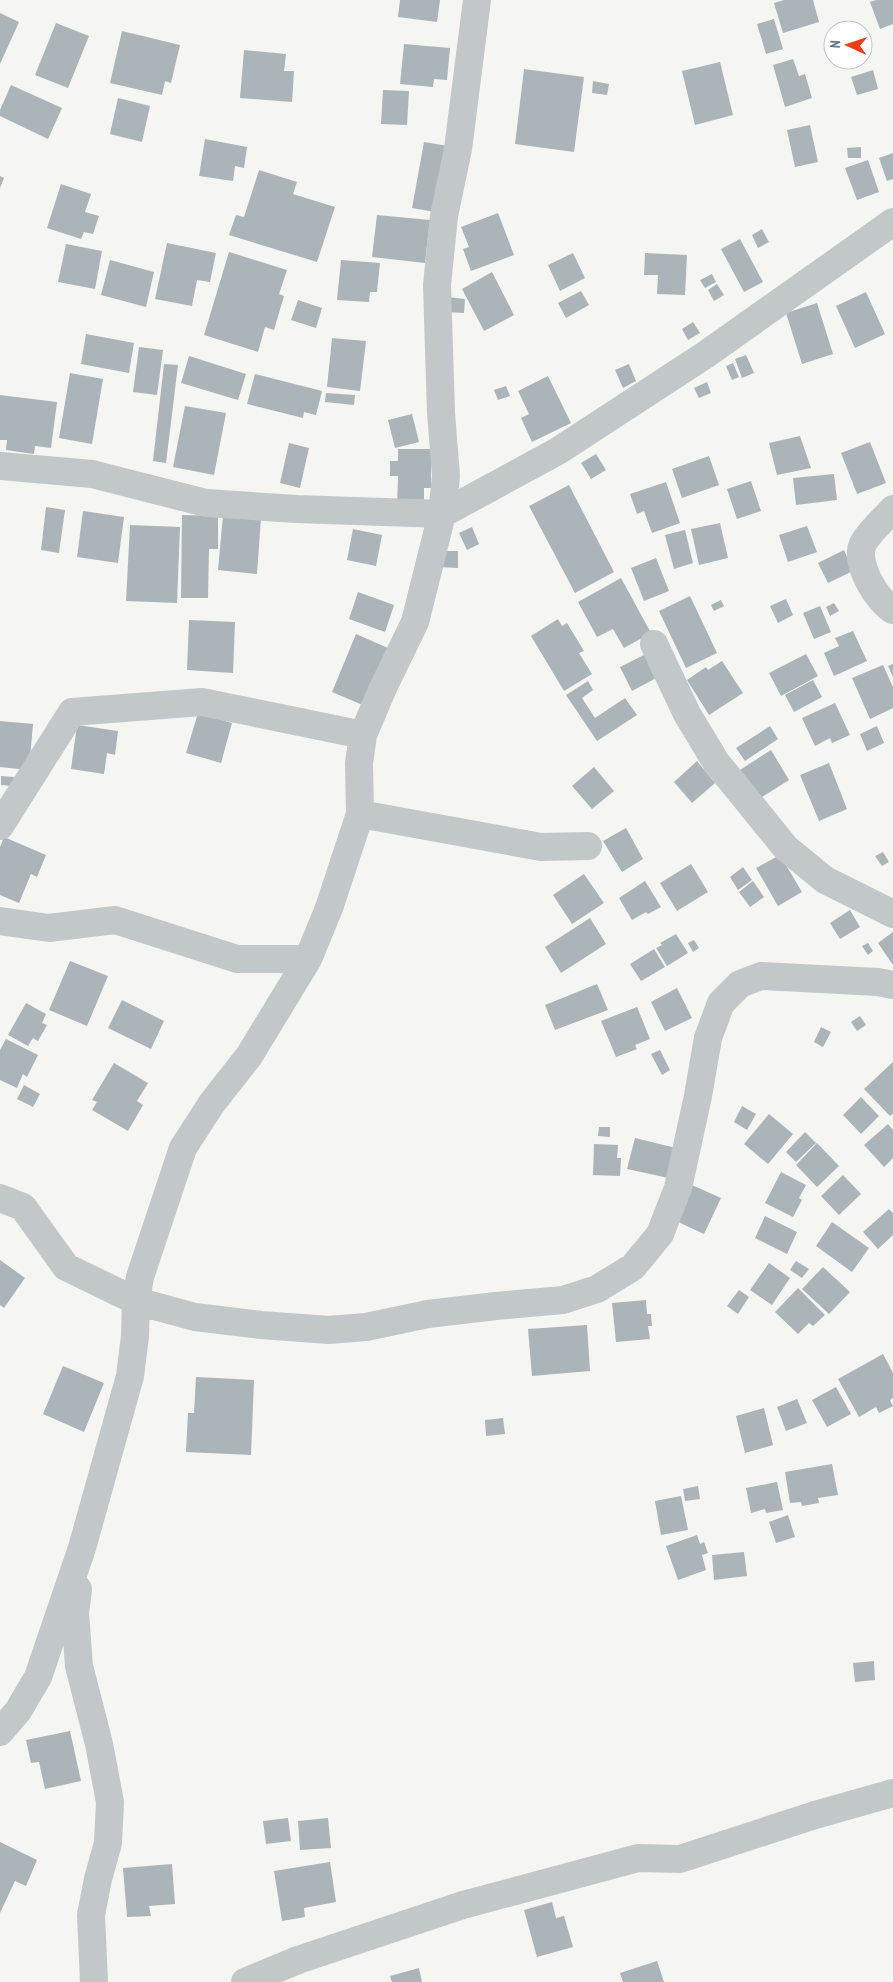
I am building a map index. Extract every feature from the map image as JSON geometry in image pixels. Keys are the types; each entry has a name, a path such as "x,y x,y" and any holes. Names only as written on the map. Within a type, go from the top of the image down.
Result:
{"street":[{"path":"0,1732 18,1711 38,1676 82,1548 130,1376 135,1336 136,1301 140,1277 183,1148 212,1103 249,1056 308,959 329,908 360,814 359,763 363,735 382,690 415,622 442,514 446,476 441,413 437,286 444,216 458,149 477,0"},
{"path":"0,466 92,474 206,502 297,509 442,514 558,451 705,355 893,222"},
{"path":"893,509 863,543 860,551 860,560 875,592 885,605 893,610"},
{"path":"654,644 687,714 716,762 786,848 825,880 893,914"},
{"path":"0,826 72,712 202,702 363,735"},
{"path":"360,814 541,847 588,846"},
{"path":"0,921 49,928 115,920 238,959 308,959"},
{"path":"0,1198 23,1207 66,1267 136,1301 195,1317 329,1330 366,1327 428,1314 563,1300 597,1289 633,1267 660,1234 678,1188 698,1096 708,1038 721,1003 740,984 760,976 878,982 893,985"},
{"path":"82,1548 75,1614 79,1666 99,1744 110,1802 108,1843 91,1915 94,1982"},
{"path":"245,1982 298,1960 463,1904 638,1858 680,1859 796,1820 893,1793"}],"building":[{"path":"400,0 440,0 437,22 398,17"},
{"path":"784,0 813,0 819,22 783,33 774,3"},
{"path":"893,0 893,24 880,29 870,2"},
{"path":"0,13 19,22 0,64"},
{"path":"774,19 783,49 766,54 757,24"},
{"path":"56,23 89,36 68,88 35,75"},
{"path":"122,31 180,45 171,83 165,81 162,95 110,83"},
{"path":"404,44 450,48 447,80 434,79 433,87 400,84"},
{"path":"244,50 286,54 284,71 294,71 292,102 240,98"},
{"path":"793,59 799,76 805,74 812,98 785,107 773,65"},
{"path":"720,62 733,115 695,125 682,71"},
{"path":"524,69 584,77 574,152 515,144"},
{"path":"873,70 878,89 857,95 851,77"},
{"path":"593,81 609,84 607,95 592,93"},
{"path":"11,85 62,108 48,139 0,116 0,110"},
{"path":"383,90 409,91 407,125 381,124"},
{"path":"118,98 150,106 142,142 110,134"},
{"path":"810,125 818,162 795,167 787,130"},
{"path":"205,139 247,147 244,168 235,166 233,181 199,176"},
{"path":"424,142 448,146 435,212 412,208"},
{"path":"861,147 861,158 848,158 847,148"},
{"path":"893,153 893,179 887,181 879,158"},
{"path":"868,160 879,192 857,200 845,168"},
{"path":"259,170 297,182 293,194 335,207 317,262 229,235 236,215 244,217"},
{"path":"0,176 4,178 0,188"},
{"path":"61,184 91,194 85,212 99,216 93,234 84,232 81,239 47,228"},
{"path":"498,213 514,255 471,271 463,249 469,247 461,227"},
{"path":"377,215 430,220 425,263 372,257"},
{"path":"762,229 769,242 758,248 752,235"},
{"path":"740,239 763,282 744,292 721,249"},
{"path":"167,243 216,253 210,282 197,280 192,306 155,299"},
{"path":"66,244 102,251 95,289 58,282"},
{"path":"229,252 287,270 279,294 284,296 274,330 265,327 258,352 204,335"},
{"path":"573,253 585,278 560,291 548,265"},
{"path":"645,253 687,255 685,295 657,294 658,275 644,275"},
{"path":"110,260 154,272 146,307 101,295"},
{"path":"341,260 380,263 377,292 370,292 369,302 337,300"},
{"path":"492,272 514,315 484,331 462,289"},
{"path":"712,274 716,282 705,288 700,280"},
{"path":"717,284 724,295 714,301 708,290"},
{"path":"581,291 589,305 566,318 558,303"},
{"path":"866,292 885,334 855,348 836,306"},
{"path":"447,297 465,299 464,313 446,312"},
{"path":"298,300 322,308 316,328 291,320"},
{"path":"817,303 833,354 802,364 786,313"},
{"path":"693,322 700,333 688,340 682,329"},
{"path":"86,334 134,343 129,373 81,364"},
{"path":"332,338 366,341 360,391 327,387"},
{"path":"139,347 163,350 157,395 133,392"},
{"path":"746,355 754,373 742,378 735,359"},
{"path":"189,356 246,374 238,400 181,383"},
{"path":"733,363 739,377 732,380 726,366"},
{"path":"164,364 178,365 166,463 153,461"},
{"path":"629,364 636,381 623,388 615,370"},
{"path":"70,373 103,379 92,444 59,438"},
{"path":"255,374 322,391 316,415 304,412 303,418 247,404"},
{"path":"548,376 571,423 532,442 521,418 529,414 518,391"},
{"path":"707,382 711,393 699,398 694,388"},
{"path":"506,386 510,396 498,400 494,390"},
{"path":"326,393 355,395 354,405 325,402"},
{"path":"0,395 57,402 51,448 35,446 34,454 6,450 7,440 0,440"},
{"path":"185,406 226,413 214,475 173,467"},
{"path":"412,414 419,442 395,448 388,420"},
{"path":"800,436 811,468 777,475 769,443"},
{"path":"870,442 886,483 857,494 841,453"},
{"path":"289,443 309,448 300,488 280,483"},
{"path":"398,449 431,449 431,488 424,488 424,508 397,508 398,476 390,476 390,461 398,461"},
{"path":"596,454 606,470 591,479 581,463"},
{"path":"709,456 719,485 682,498 672,469"},
{"path":"834,474 837,500 796,505 793,478"},
{"path":"751,481 761,511 737,519 727,489"},
{"path":"666,482 680,523 652,533 644,511 637,514 630,494"},
{"path":"569,485 614,572 575,593 529,506"},
{"path":"46,507 65,510 59,553 41,550"},
{"path":"83,511 124,517 118,563 77,557"},
{"path":"182,515 218,516 218,549 209,549 208,598 181,598"},
{"path":"223,515 261,518 257,574 218,570"},
{"path":"720,523 728,558 699,565 691,529"},
{"path":"130,525 180,527 177,603 126,601"},
{"path":"807,526 817,552 788,562 779,535"},
{"path":"472,527 479,544 467,550 459,533"},
{"path":"353,529 382,535 376,566 347,560"},
{"path":"685,530 693,563 674,569 665,535"},
{"path":"844,550 853,571 828,583 818,563"},
{"path":"440,551 458,551 458,568 439,567"},
{"path":"656,558 669,591 644,601 631,568"},
{"path":"621,578 651,633 624,648 613,629 597,637 578,602"},
{"path":"358,592 394,605 385,632 349,619"},
{"path":"690,596 717,653 686,668 659,611"},
{"path":"786,599 793,615 778,623 770,606"},
{"path":"721,600 724,606 714,611 711,605"},
{"path":"834,603 839,611 830,616 826,607"},
{"path":"820,606 831,632 814,639 803,613"},
{"path":"558,619 562,626 567,623 584,651 579,653 592,674 564,691 531,636"},
{"path":"189,620 235,622 233,673 187,670"},
{"path":"853,631 867,661 834,676 824,653 839,646 835,638"},
{"path":"356,634 388,648 365,706 332,692"},
{"path":"650,652 662,675 632,691 620,667"},
{"path":"806,654 818,676 781,696 769,673"},
{"path":"722,661 743,693 709,715 687,680 706,667 708,670"},
{"path":"893,664 893,677 888,666"},
{"path":"883,665 893,687 893,708 870,719 852,678"},
{"path":"813,680 822,697 794,712 785,695"},
{"path":"588,681 593,690 582,698 595,718 625,698 637,715 597,741 566,695"},
{"path":"835,703 850,735 832,743 830,738 815,746 802,718"},
{"path":"198,713 232,723 221,763 186,753"},
{"path":"0,721 33,724 29,770 0,767"},
{"path":"77,725 118,731 115,755 107,753 104,774 71,769"},
{"path":"770,726 778,739 745,761 736,748"},
{"path":"877,726 884,743 867,751 860,734"},
{"path":"771,750 789,780 759,799 740,770"},
{"path":"697,761 715,783 692,803 674,782"},
{"path":"829,763 847,809 819,821 800,775"},
{"path":"594,767 614,791 592,809 572,786"},
{"path":"1,776 14,777 13,786 1,785"},
{"path":"626,828 643,859 622,872 603,841"},
{"path":"4,837 46,855 37,877 31,874 19,903 0,895 0,847"},
{"path":"883,852 889,862 882,866 875,856"},
{"path":"780,855 802,892 778,906 756,868"},
{"path":"691,864 708,892 677,911 660,883"},
{"path":"743,867 752,880 738,890 730,877"},
{"path":"584,874 604,903 572,924 553,895"},
{"path":"645,881 661,907 648,914 646,912 632,920 619,898"},
{"path":"753,881 764,897 750,907 739,892"},
{"path":"850,910 860,927 840,939 830,923"},
{"path":"590,918 606,944 561,973 545,947"},
{"path":"893,932 893,965 878,943"},
{"path":"676,934 688,953 667,966 656,948 662,945 660,943"},
{"path":"694,940 699,948 693,952 688,943"},
{"path":"868,943 873,951 868,955 862,946"},
{"path":"654,949 665,967 641,981 630,964"},
{"path":"70,961 108,976 87,1026 49,1010"},
{"path":"597,984 608,1010 555,1030 545,1005"},
{"path":"677,988 692,1018 665,1031 651,1002"},
{"path":"122,1000 164,1021 151,1049 108,1028"},
{"path":"26,1003 46,1014 42,1023 47,1025 38,1041 33,1038 28,1046 8,1035"},
{"path":"637,1007 650,1039 635,1045 637,1049 616,1057 601,1021"},
{"path":"860,1016 866,1025 857,1031 851,1022"},
{"path":"821,1027 831,1032 823,1047 814,1042"},
{"path":"6,1039 38,1055 27,1077 23,1074 17,1088 0,1080 0,1050"},
{"path":"660,1050 670,1070 662,1075 651,1054"},
{"path":"893,1062 893,1114 890,1116 864,1089"},
{"path":"114,1063 148,1083 137,1101 143,1105 128,1131 92,1110 97,1102 92,1100"},
{"path":"24,1085 40,1094 33,1107 17,1099"},
{"path":"861,1097 879,1116 861,1134 843,1115"},
{"path":"742,1106 756,1114 747,1130 734,1122"},
{"path":"769,1114 793,1134 768,1164 744,1144"},
{"path":"888,1124 893,1130 893,1158 884,1167 864,1145"},
{"path":"599,1127 610,1127 610,1137 598,1136"},
{"path":"805,1132 816,1143 796,1162 786,1152"},
{"path":"635,1138 680,1149 673,1179 627,1169"},
{"path":"817,1143 839,1166 817,1187 796,1165"},
{"path":"594,1144 618,1145 617,1158 621,1158 620,1176 593,1175"},
{"path":"781,1172 806,1185 799,1198 802,1200 793,1217 765,1203"},
{"path":"843,1175 861,1194 839,1215 821,1196"},
{"path":"692,1185 721,1198 704,1234 676,1221"},
{"path":"889,1209 893,1213 893,1235 878,1249 863,1232"},
{"path":"765,1216 797,1232 787,1254 755,1238"},
{"path":"832,1222 869,1248 852,1272 816,1246"},
{"path":"0,1260 25,1278 4,1308 0,1305"},
{"path":"796,1261 809,1269 802,1278 790,1270"},
{"path":"769,1263 790,1278 772,1305 750,1290"},
{"path":"823,1267 850,1292 829,1314 802,1289"},
{"path":"798,1288 825,1315 813,1326 809,1323 798,1334 775,1312"},
{"path":"739,1290 749,1297 738,1314 727,1306"},
{"path":"646,1300 647,1314 651,1314 652,1326 648,1326 650,1339 616,1342 612,1303"},
{"path":"587,1325 590,1371 532,1376 528,1329"},
{"path":"883,1354 893,1373 893,1398 890,1400 893,1406 879,1413 876,1407 859,1417 838,1379"},
{"path":"63,1366 104,1383 84,1432 43,1414"},
{"path":"196,1377 254,1380 251,1455 186,1452 188,1413 194,1413"},
{"path":"836,1387 851,1414 827,1427 812,1400"},
{"path":"797,1399 807,1423 786,1431 777,1407"},
{"path":"764,1408 773,1445 745,1453 736,1416"},
{"path":"503,1418 505,1434 486,1436 485,1420"},
{"path":"832,1464 838,1495 818,1498 819,1503 802,1506 801,1502 790,1503 785,1472"},
{"path":"777,1482 783,1510 766,1513 765,1509 751,1513 746,1488"},
{"path":"698,1486 700,1499 685,1501 683,1489"},
{"path":"681,1496 688,1530 661,1535 655,1501"},
{"path":"788,1515 795,1537 776,1543 769,1522"},
{"path":"697,1535 700,1544 704,1542 708,1553 702,1555 706,1570 678,1580 666,1546"},
{"path":"744,1552 747,1576 714,1580 712,1555"},
{"path":"874,1661 875,1680 855,1682 853,1663"},
{"path":"70,1731 81,1781 45,1789 39,1762 31,1763 26,1740"},
{"path":"288,1818 291,1841 266,1844 263,1821"},
{"path":"328,1818 331,1848 300,1850 298,1821"},
{"path":"0,1842 37,1860 26,1886 15,1881 0,1913"},
{"path":"330,1862 336,1902 304,1908 305,1917 282,1921 274,1871"},
{"path":"172,1864 175,1904 149,1906 151,1916 127,1917 123,1868"},
{"path":"552,1902 556,1918 564,1916 573,1947 537,1957 524,1910"},
{"path":"657,1961 664,1982 623,1982 620,1973"},
{"path":"419,1968 422,1982 392,1982 390,1976"}]}
